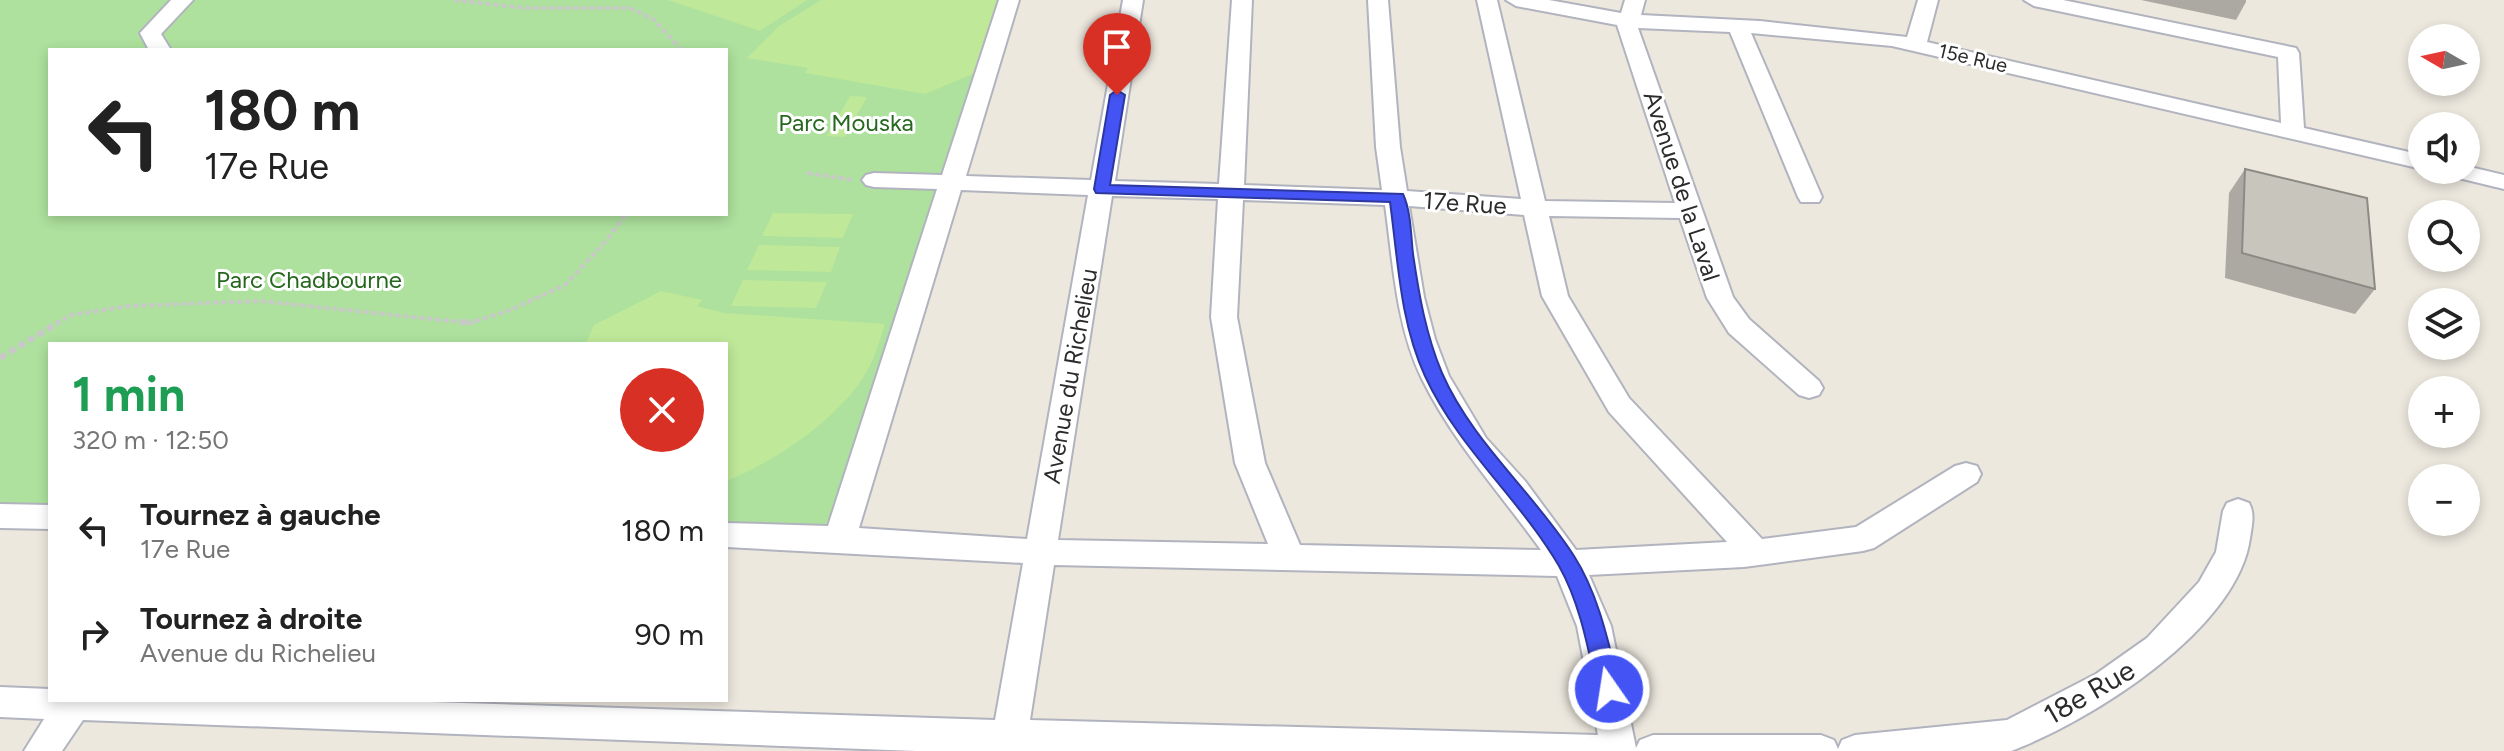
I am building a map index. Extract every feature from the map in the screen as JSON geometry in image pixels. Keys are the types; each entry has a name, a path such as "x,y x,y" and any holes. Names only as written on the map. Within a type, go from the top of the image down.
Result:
{"street":[{"path":"159,48 150,33 183,0"},
{"path":"840,539 1009,0"},
{"name":"Avenue du Richelieu","path":"1009,743 1133,0"},
{"path":"1242,0 1224,317 1250,463 1290,558"},
{"path":"1378,0 1388,147 1411,297 1421,339 1435,377 1476,446 1514,489 1568,563 1594,626 1619,751"},
{"path":"1487,0 1555,296 1619,405 1755,552"},
{"name":"15e Rue","path":"1516,0 1631,11 1738,27 1855,35 1915,45 2408,159"},
{"path":"1915,45 1928,0"},
{"path":"2034,0 2288,53 2293,133"},
{"name":"Avenue de la Laval","path":"1631,11 1627,27 1720,298 1739,326 1809,388"},
{"path":"1738,27 1810,197"},
{"path":"2480,176 2504,182"},
{"name":"17e Rue","path":"874,180 1233,191 1534,208 1690,211"},
{"path":"728,535 1040,552 1568,563 1755,552 1863,539 1966,474"},
{"name":"18e Rue","path":"1855,751 2011,735 2108,685 2159,648 2210,591 2232,554 2238,511"},
{"path":"0,516 48,517"},
{"path":"0,702 922,735 1009,743 1605,751"},
{"path":"42,751 74,705"},
{"path":"1653,751 1821,751"}],"path":[{"path":"454,0 504,8 616,5 641,11 664,27 680,48"},
{"path":"807,173 846,180"},
{"path":"0,358 71,315 129,306 260,301 470,323 510,310 565,285 625,216"}],"green space":[{"path":"0,0 1009,0 840,539 728,535 728,342 48,342 48,517 0,516"},
{"path":"668,0 807,0 760,31"},
{"path":"821,0 997,0 994,8 1002,9 973,74 925,94 805,73 808,68 747,58 779,26"},
{"name":"Parc Mouska","path":"850,96 867,97 845,137 827,136"},
{"path":"773,213 853,214 843,238 762,236"},
{"path":"759,245 840,247 831,272 747,270"},
{"path":"743,280 827,282 816,308 731,306"},
{"path":"661,291 702,300 697,306 724,313 885,324 868,370 838,408 783,451 728,480 728,342 587,342 594,325"}],"building":[{"path":"2245,169 2367,198 2375,289 2242,253"}],"route":[{"path":"1117,95 1102,189 1398,198 1411,297 1421,339 1435,377 1476,446 1514,489 1568,563 1594,626 1609,689"}],"park label":[{"name":"Parc Chadbourne","path":"309,279"}]}
